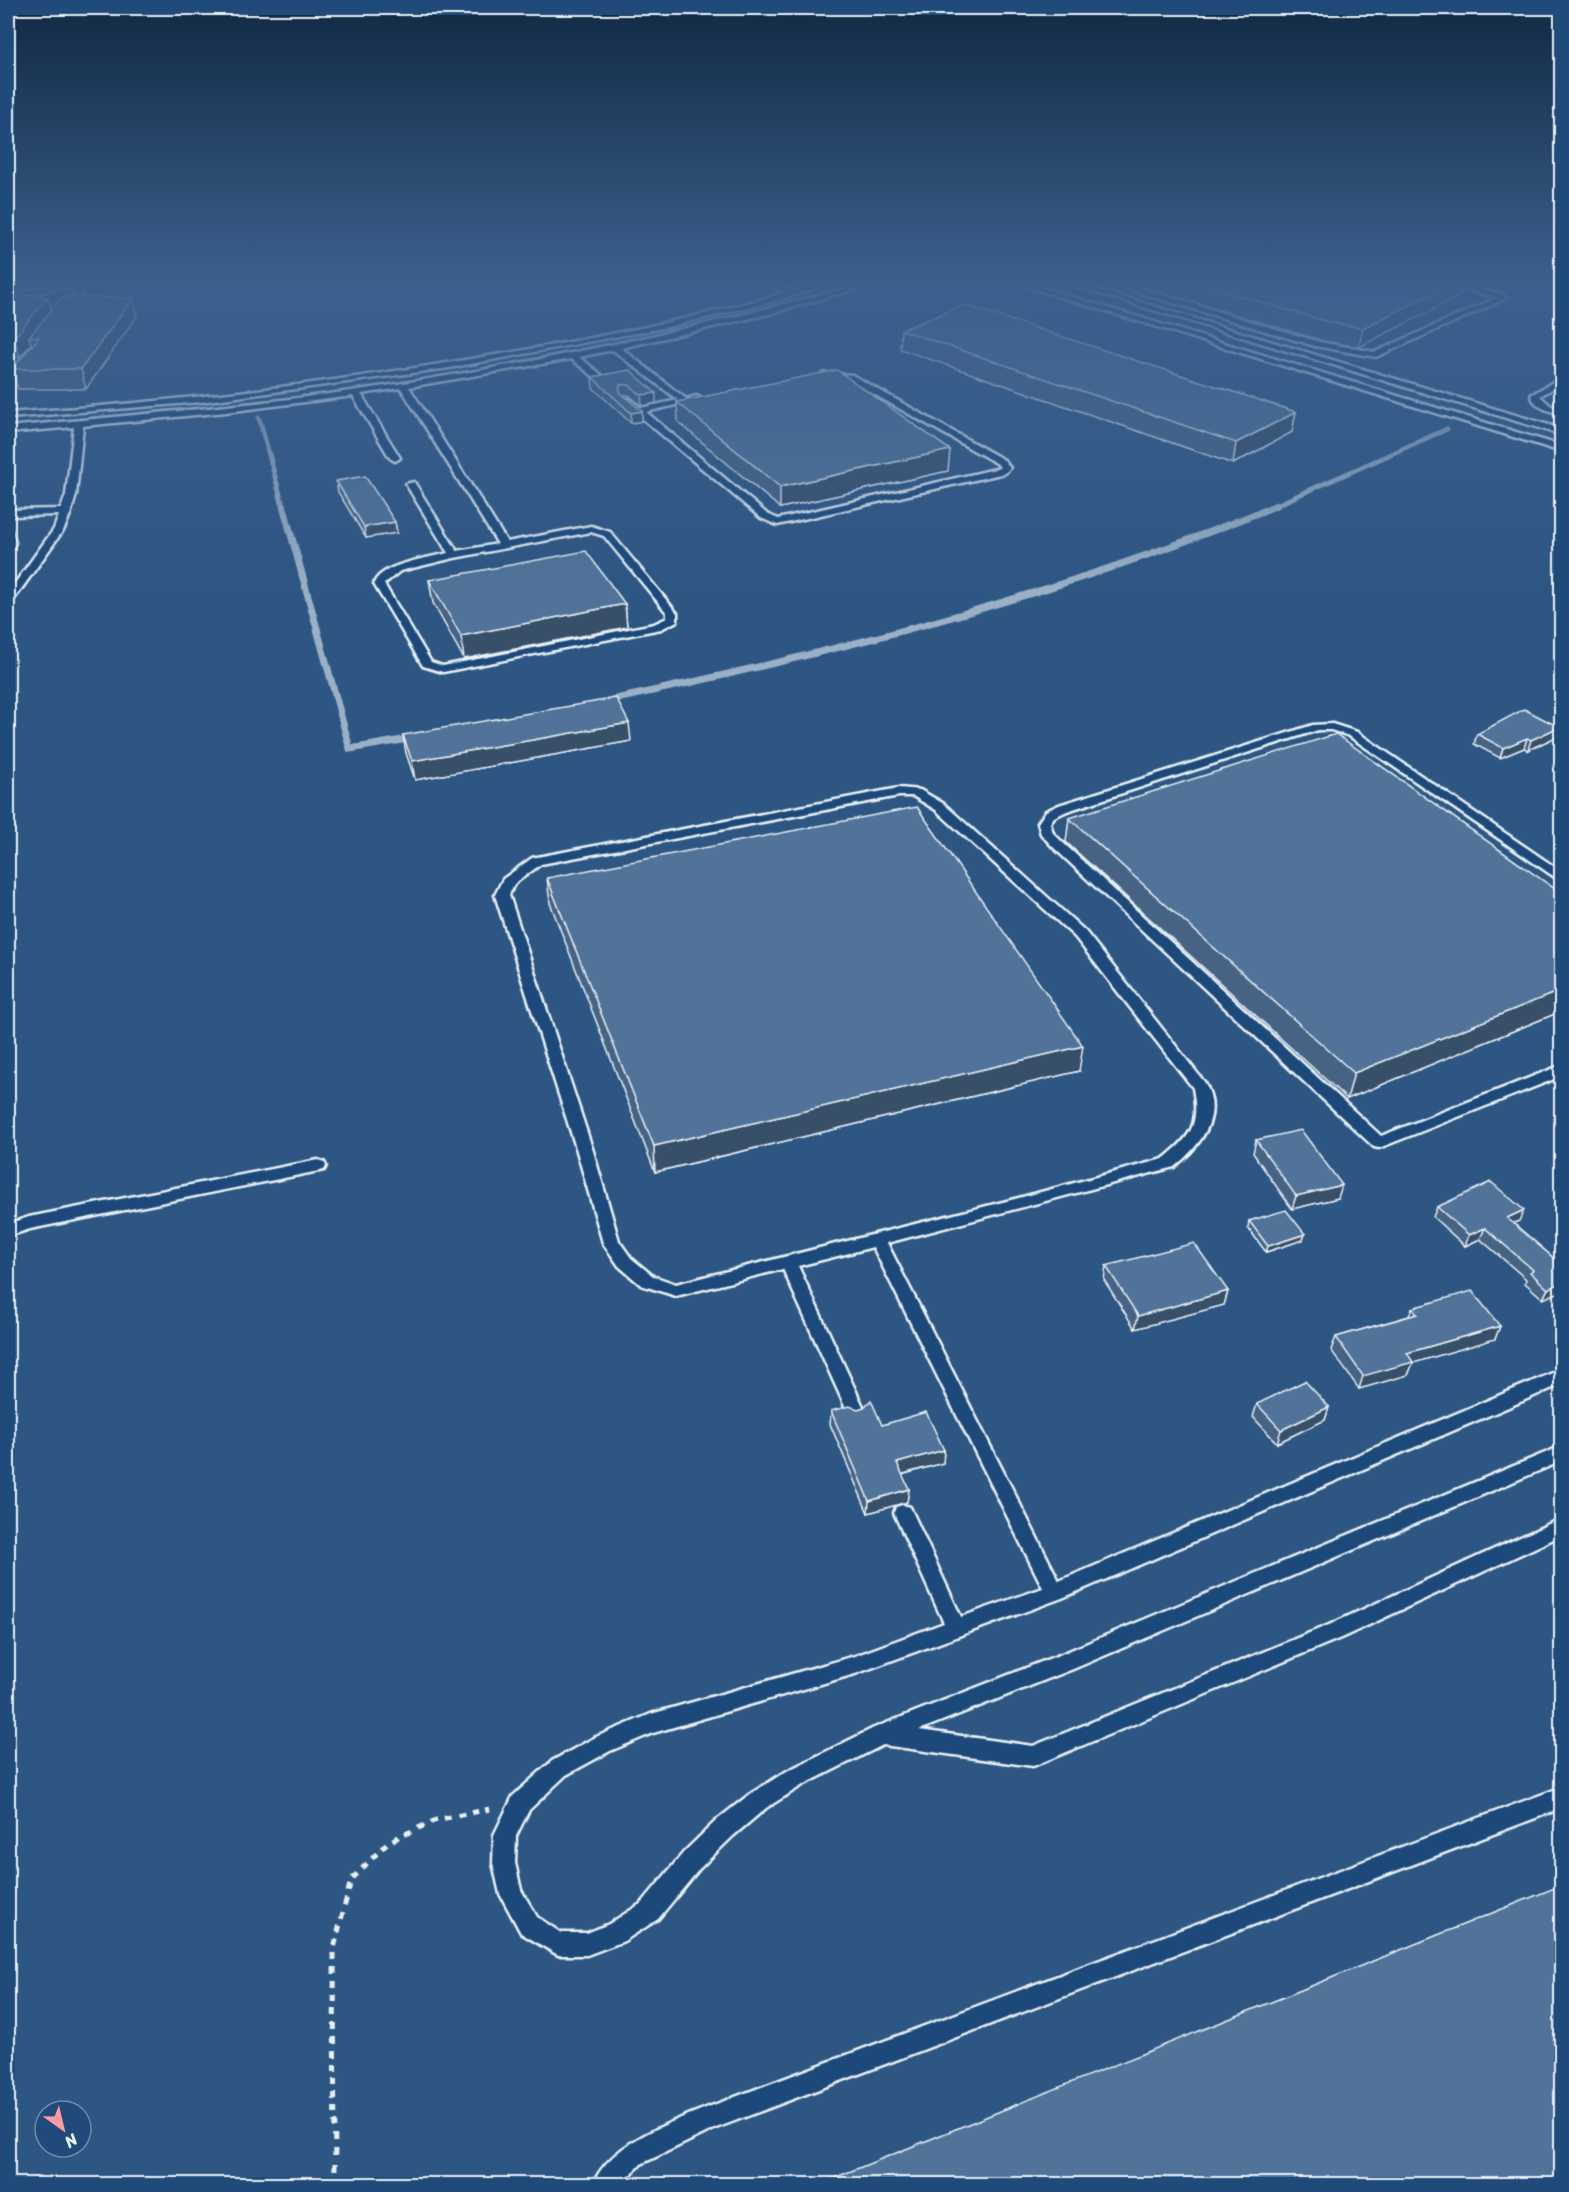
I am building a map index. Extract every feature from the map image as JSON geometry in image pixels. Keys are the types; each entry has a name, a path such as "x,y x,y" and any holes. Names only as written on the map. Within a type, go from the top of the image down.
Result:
{"lane":[{"path":"8,416 88,411 207,399 306,385"},
{"path":"8,429 79,424 401,385"},
{"path":"403,385 504,546"},
{"path":"664,385 684,401"},
{"path":"625,399 764,516 777,522 1002,471 1005,468 1001,462 864,385"},
{"path":"1354,385 1562,449"},
{"path":"1407,385 1562,432"},
{"path":"1551,385 1536,394 1536,399 1562,412"},
{"path":"355,392 395,458"},
{"path":"639,411 706,397"},
{"path":"8,600 12,587 59,529 66,512 71,495 79,424"},
{"path":"411,484 454,555"},
{"path":"8,513 66,512"},
{"path":"600,530 607,534 672,613 673,619 657,627 442,669 427,664 379,581 396,569 454,555 600,530"},
{"path":"1562,878 1353,734 1332,727 1317,726 1063,808 1050,814 1044,824 1047,834 1057,844 1379,1143 1562,1070"},
{"path":"899,792 916,793 940,807 1080,934 1200,1087 1205,1109 1201,1128 1188,1147 1168,1162 1015,1205 877,1239 676,1290 647,1281 625,1262 611,1243 585,1150 502,895 508,882 537,861 899,792"},
{"path":"8,1230 40,1221 318,1166"},
{"path":"877,1239 1055,1592"},
{"path":"788,1262 857,1413"},
{"path":"1562,1376 1055,1592 855,1665 651,1725 603,1744 559,1768 521,1803 505,1835 504,1863 511,1894 529,1925 558,1944 587,1944 616,1933 650,1911 692,1860 725,1828 758,1801 795,1778 881,1735 1066,1662 1562,1453"},
{"path":"903,1513 956,1628"},
{"path":"881,1735 1034,1756 1336,1631 1562,1526"},
{"path":"606,2184 632,2155 711,2118 1562,1797"}],"path":[{"path":"334,2184 334,1948 351,1880 388,1842 436,1820 521,1803"}],"shaded area":[{"path":"8,385 1561,385 1561,2184 8,2184"}],"building":[{"path":"601,385 620,385 620,392 642,411 631,413"},
{"path":"629,385 647,385 656,393 641,395"},
{"path":"761,385 859,385 950,450 780,487 677,402"},
{"path":"1065,385 1213,385 1296,412 1236,443"},
{"path":"365,476 395,522 364,527 336,481"},
{"path":"586,551 625,604 461,636 429,580"},
{"path":"616,698 629,723 412,761 403,735"},
{"path":"1524,709 1559,727 1531,740 1527,738 1503,748 1477,734"},
{"path":"1336,734 1562,894 1562,990 1354,1073 1069,818"},
{"path":"917,807 1083,1046 654,1146 547,878"},
{"path":"1301,1130 1342,1185 1296,1196 1256,1140"},
{"path":"1491,1182 1524,1210 1507,1218 1556,1260 1559,1258 1562,1260 1562,1282 1548,1289 1530,1272 1533,1270 1485,1228 1469,1235 1437,1207"},
{"path":"1286,1210 1305,1234 1268,1246 1249,1221"},
{"path":"1194,1243 1228,1291 1138,1316 1106,1266"},
{"path":"1472,1291 1500,1326 1407,1353 1413,1362 1363,1376 1336,1337 1417,1314 1412,1308"},
{"path":"1305,1381 1329,1407 1281,1430 1257,1404"},
{"path":"871,1400 882,1425 926,1412 944,1450 897,1463 909,1489 869,1501 831,1411 849,1406 858,1409"},
{"path":"1562,1885 1562,2184 819,2184"}],"waterway":[{"path":"259,418 283,506"},
{"path":"1274,506 1447,429"},
{"path":"283,505 350,749 414,738"},
{"path":"607,701 863,641 1030,594 1113,567 1277,505"}]}
